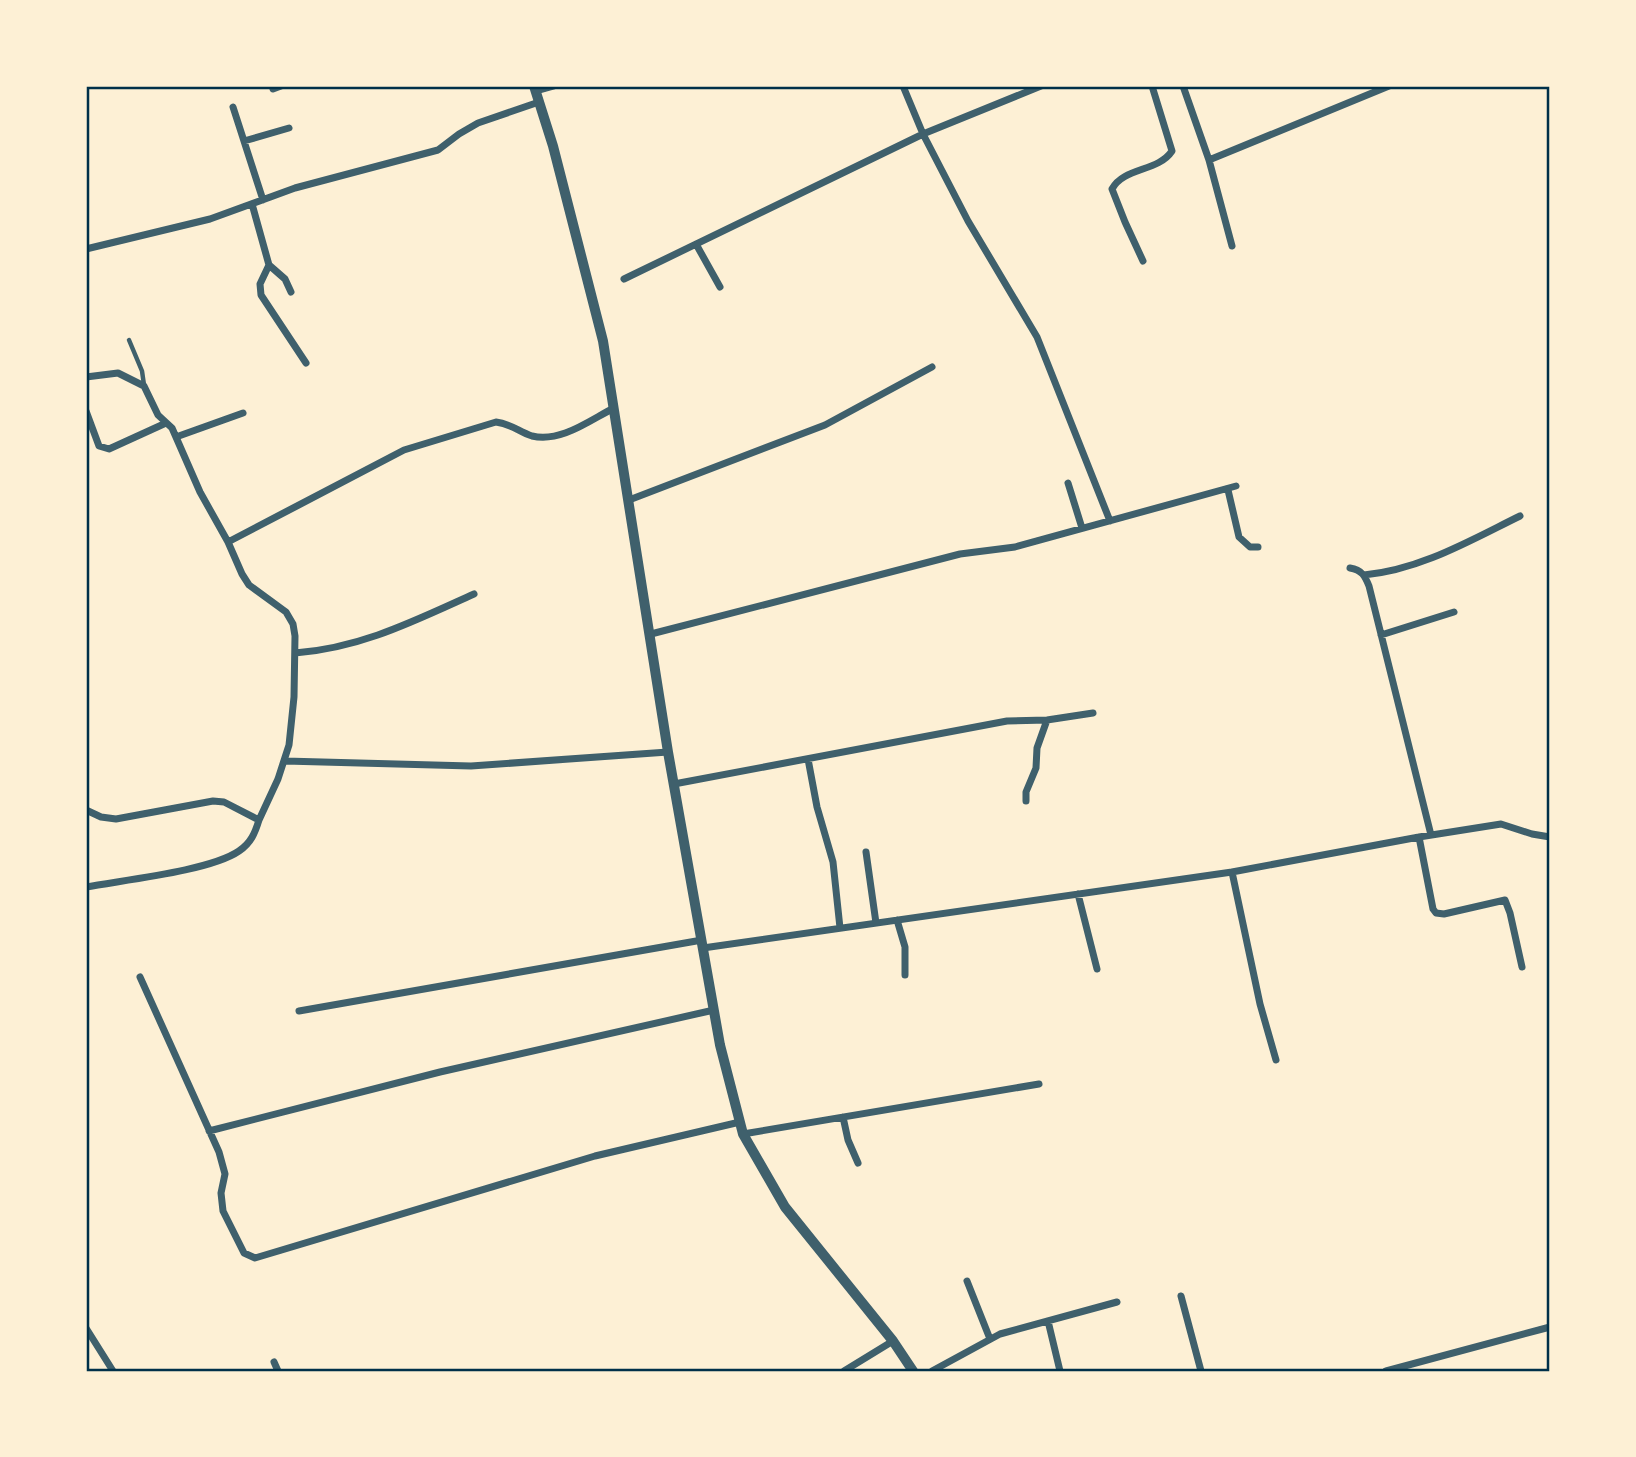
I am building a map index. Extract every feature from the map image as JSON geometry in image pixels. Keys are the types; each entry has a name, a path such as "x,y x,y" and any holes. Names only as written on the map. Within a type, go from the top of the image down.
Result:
{"street":[{"path":"86,249 210,219 295,188 438,150 478,122 554,86"},
{"path":"903,86 923,134 968,221 1037,337 1110,521"},
{"path":"624,279 923,134 1041,86"},
{"path":"1143,261 1112,189 1123,177 1159,164 1167,159 1172,151 1152,86"},
{"path":"1183,86 1209,160 1232,246"},
{"path":"1209,160 1390,86"},
{"path":"536,93 553,146 603,341 668,752 720,1045 742,1128 785,1207 893,1341 913,1371"},
{"path":"233,107 263,200"},
{"path":"244,141 289,128"},
{"path":"252,204 269,265 285,279 291,292"},
{"path":"696,244 720,287"},
{"path":"269,265 260,284 261,295 306,363"},
{"path":"629,500 825,425 932,367"},
{"path":"86,377 118,373 144,386 158,415 176,436 200,492 228,542 242,574 249,585 286,612 293,624 295,653 290,733 285,761 251,841 238,852 206,865 86,887"},
{"path":"228,542 404,450 496,422 510,424 533,436 561,435 614,408"},
{"path":"86,411 99,446 104,449 166,424"},
{"path":"176,436 243,413"},
{"path":"1069,483 1082,528"},
{"path":"651,634 960,554 1015,547 1232,488 1239,537 1250,547 1258,547"},
{"path":"1364,575 1401,568 1432,558 1520,516"},
{"path":"1350,568 1364,575 1430,835"},
{"path":"295,653 350,645 413,622 474,594"},
{"path":"1381,635 1454,612"},
{"path":"674,784 1007,721 1047,720 1093,713"},
{"path":"1026,801 1026,792 1036,768 1037,748 1047,720"},
{"path":"285,761 471,766 668,752"},
{"path":"808,759 817,807 833,862 840,928"},
{"path":"86,810 116,820 213,801 224,802 259,820"},
{"path":"299,1011 702,944 840,928 1232,872 1501,824 1550,837"},
{"path":"1419,837 1436,913 1444,914 1504,900 1510,913 1522,967"},
{"path":"866,852 876,923"},
{"path":"1232,872 1276,1060"},
{"path":"1078,894 1097,969"},
{"path":"897,920 905,947 905,975"},
{"path":"140,977 225,1174 221,1193 223,1211 244,1254 255,1258 595,1156 742,1128 844,1117 1040,1084"},
{"path":"209,1132 440,1072 714,1010"},
{"path":"844,1117 848,1140 858,1163"},
{"path":"967,1281 990,1339"},
{"path":"1181,1296 1200,1371"},
{"path":"932,1371 1000,1334 1117,1302"},
{"path":"1048,1321 1060,1371"},
{"path":"1386,1371 1550,1327"},
{"path":"86,1328 113,1371"},
{"path":"844,1371 893,1341"},
{"path":"274,1362 278,1371"}],"lane":[{"path":"129,340 142,371 144,386"}]}
